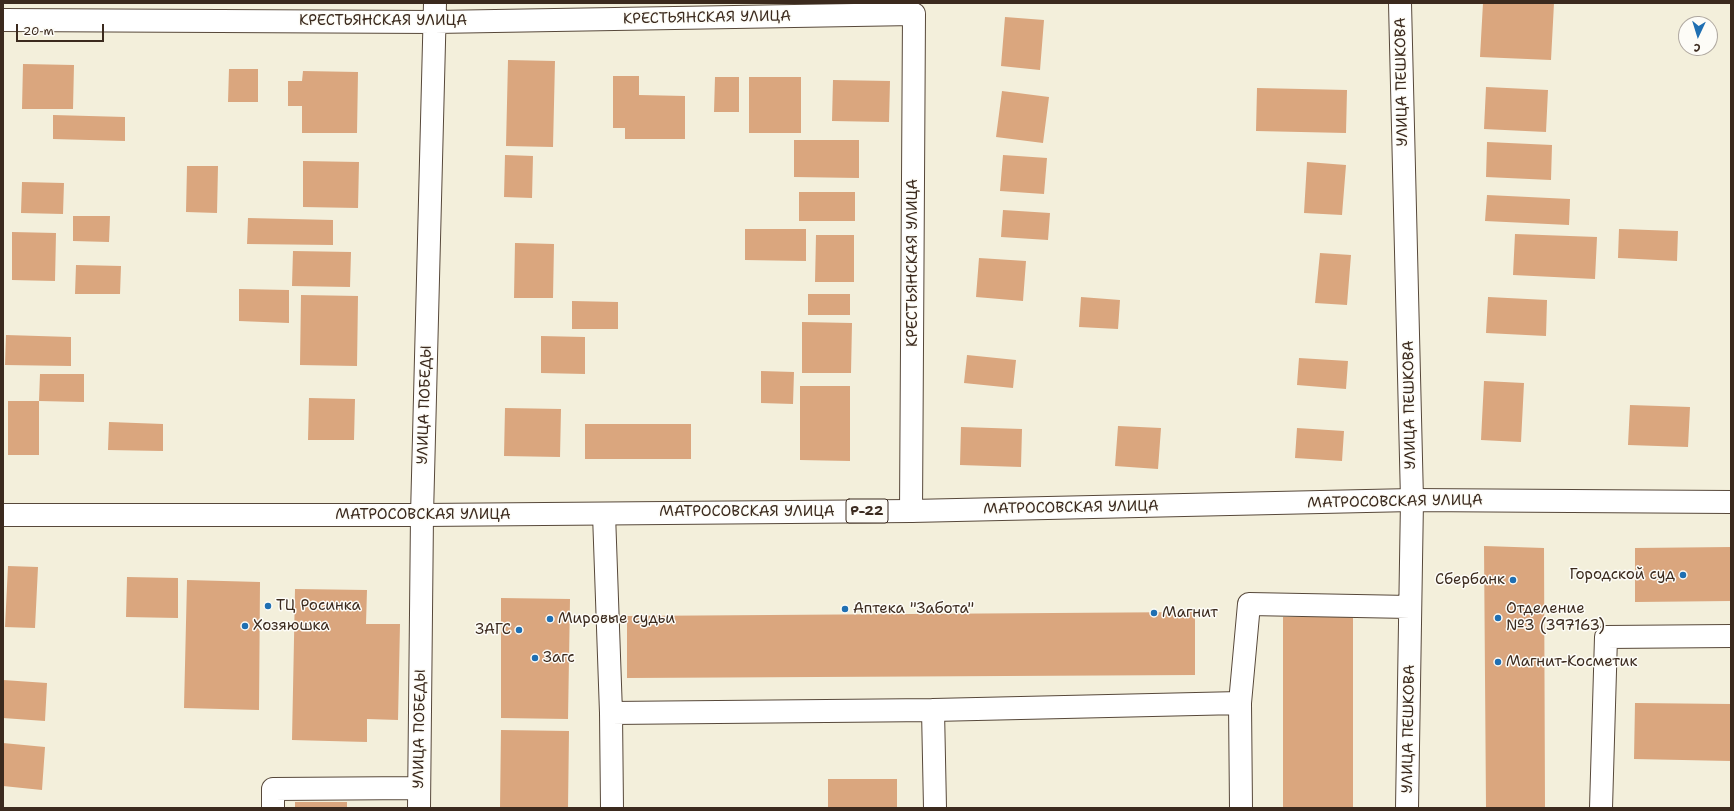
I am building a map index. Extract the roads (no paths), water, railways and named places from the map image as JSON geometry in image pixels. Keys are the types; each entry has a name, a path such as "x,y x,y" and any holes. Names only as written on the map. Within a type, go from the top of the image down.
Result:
{"main road":[{"name":"УЛИЦА ПЕШКОВА","path":"1400,3 1412,500 1407,808"},
{"name":"КРЕСТЬЯНСКАЯ УЛИЦА","path":"3,20 435,12 918,9 911,511"},
{"name":"УЛИЦА ПОБЕДЫ","path":"419,798 422,515 435,12"},
{"name":"МАТРОСОВСКАЯ УЛИЦА","path":"3,515 422,515 911,511 1412,500 1731,502"},
{"path":"604,514 611,713 612,808"},
{"path":"1240,808 1240,702 1249,604 1410,606"},
{"path":"1601,808 1606,637 1731,636"},
{"path":"611,713 933,710 1240,702"},
{"path":"933,710 935,808"},
{"path":"273,808 274,789 419,798"}],"place":[{"name":"Городской суд","path":"1683,575"},
{"name":"Сбербанк","path":"1513,580"},
{"name":"ТЦ Росинка","path":"268,606"},
{"name":"Аптека \"Забота\"","path":"845,609"},
{"name":"Магнит","path":"1154,613"},
{"name":"Отделение №3 (397163)","path":"1498,618"},
{"name":"Мировые судьи","path":"550,619"},
{"name":"Хозяюшка","path":"245,626"},
{"name":"ЗАГС","path":"519,630"},
{"name":"Загс","path":"535,658"},
{"name":"Магнит-Косметик","path":"1498,662"}]}
